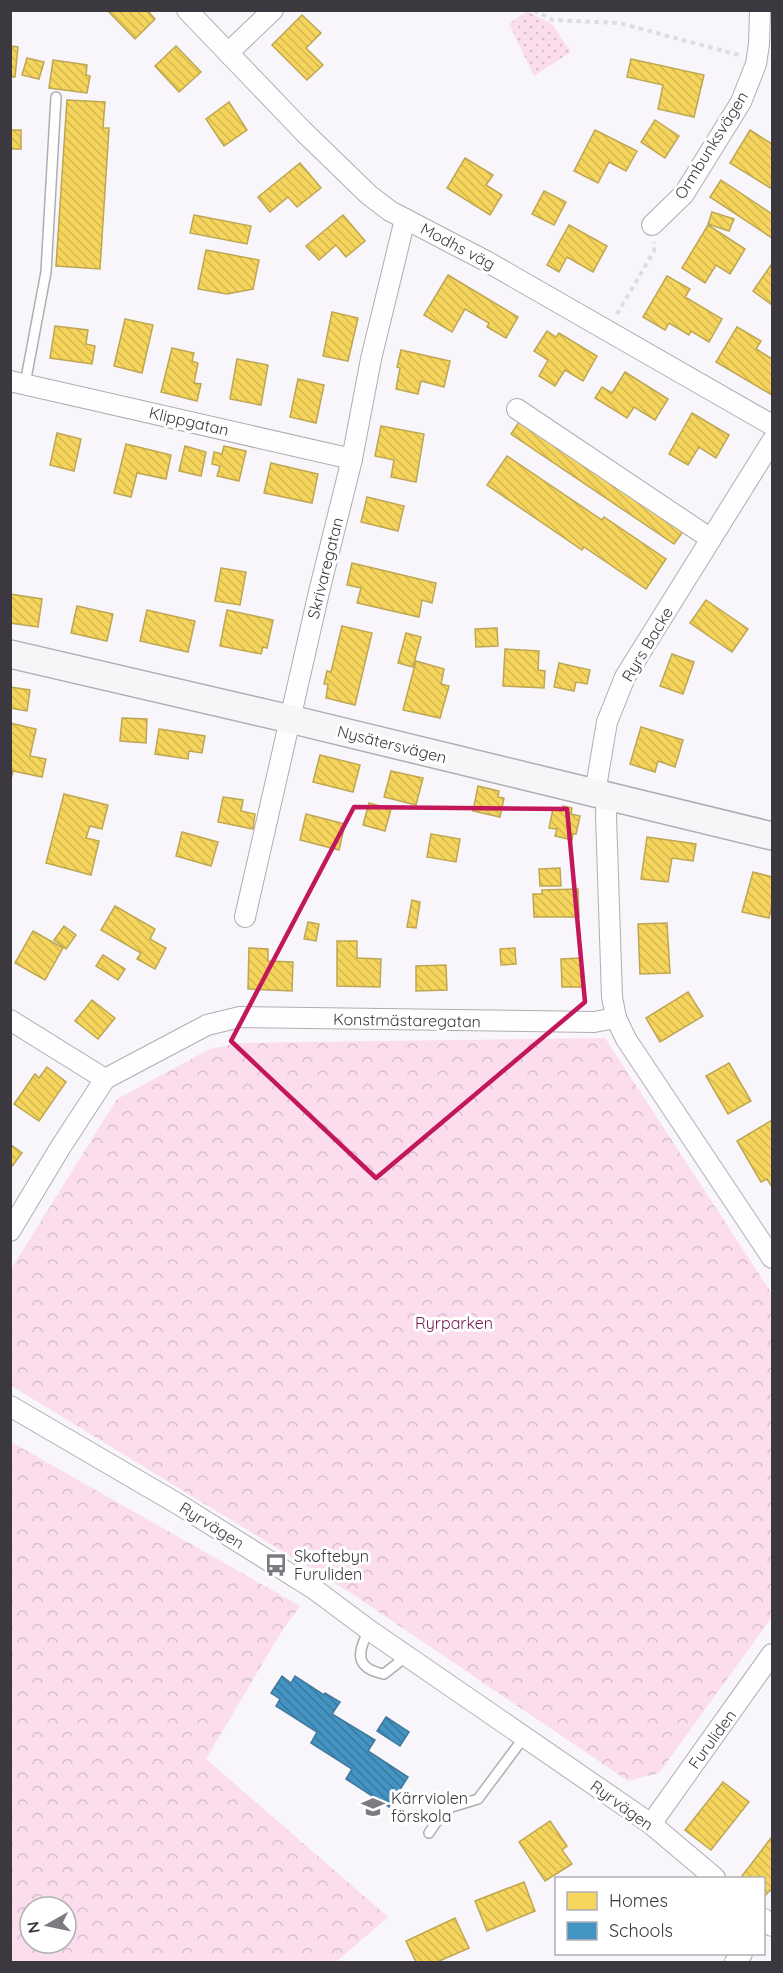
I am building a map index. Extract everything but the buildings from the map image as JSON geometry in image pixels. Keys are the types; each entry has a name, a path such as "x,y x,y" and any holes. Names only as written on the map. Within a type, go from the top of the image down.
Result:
{"street":[{"name":"Modhs väg","path":"187,10 369,195 390,211 467,250 772,425"},
{"path":"228,53 273,10"},
{"name":"Ormbunksvägen","path":"652,225 684,194 741,102 756,64 760,10"},
{"name":"Skrivaregatan","path":"245,917 319,592 352,459 371,359 405,219"},
{"name":"Klippgatan","path":"18,382 352,459"},
{"path":"517,409 711,539"},
{"name":"Ryrs Backe","path":"616,1018 611,986 606,816 601,794 607,722 625,677 772,441"},
{"name":"Nysätersvägen","path":"10,654 291,719 772,836"},
{"name":"Konstmästaregatan","path":"10,1231 105,1079 207,1025 240,1017 594,1022 616,1018"},
{"path":"616,1018 626,1040 772,1258"},
{"path":"10,1020 105,1079"},
{"name":"Ryrvägen","path":"10,1406 178,1504 314,1589 369,1630 651,1824 714,1877"},
{"name":"Furuliden","path":"651,1824 772,1654"}],"lane":[{"name":"Klippgatan","path":"18,382 45,272 56,98"},
{"path":"369,1630 360,1649 360,1656 365,1665 375,1672 384,1674 398,1663 404,1653"},
{"path":"429,1833 445,1809 478,1799 525,1737"}],"path":[{"path":"534,10 552,20 620,23 745,56 756,64"},
{"path":"607,330 654,250 652,225"}],"highlighted area":[{"path":"354,807 567,809 585,1002 376,1178 231,1041"}],"green space":[{"path":"527,11 552,24 571,52 534,76 509,24"},
{"name":"Ryrparken","path":"605,1038 772,1294 772,1617 659,1773 628,1781 354,1595 10,1385 11,1269 117,1099 210,1049 240,1043"},
{"path":"11,1442 300,1606 280,1634 206,1759 388,1917 336,1962 11,1962"}],"place":[{"name":"Skoftebyn Furuliden","path":"276,1565"},
{"name":"Kärrviolen förskola","path":"373,1807"}]}
